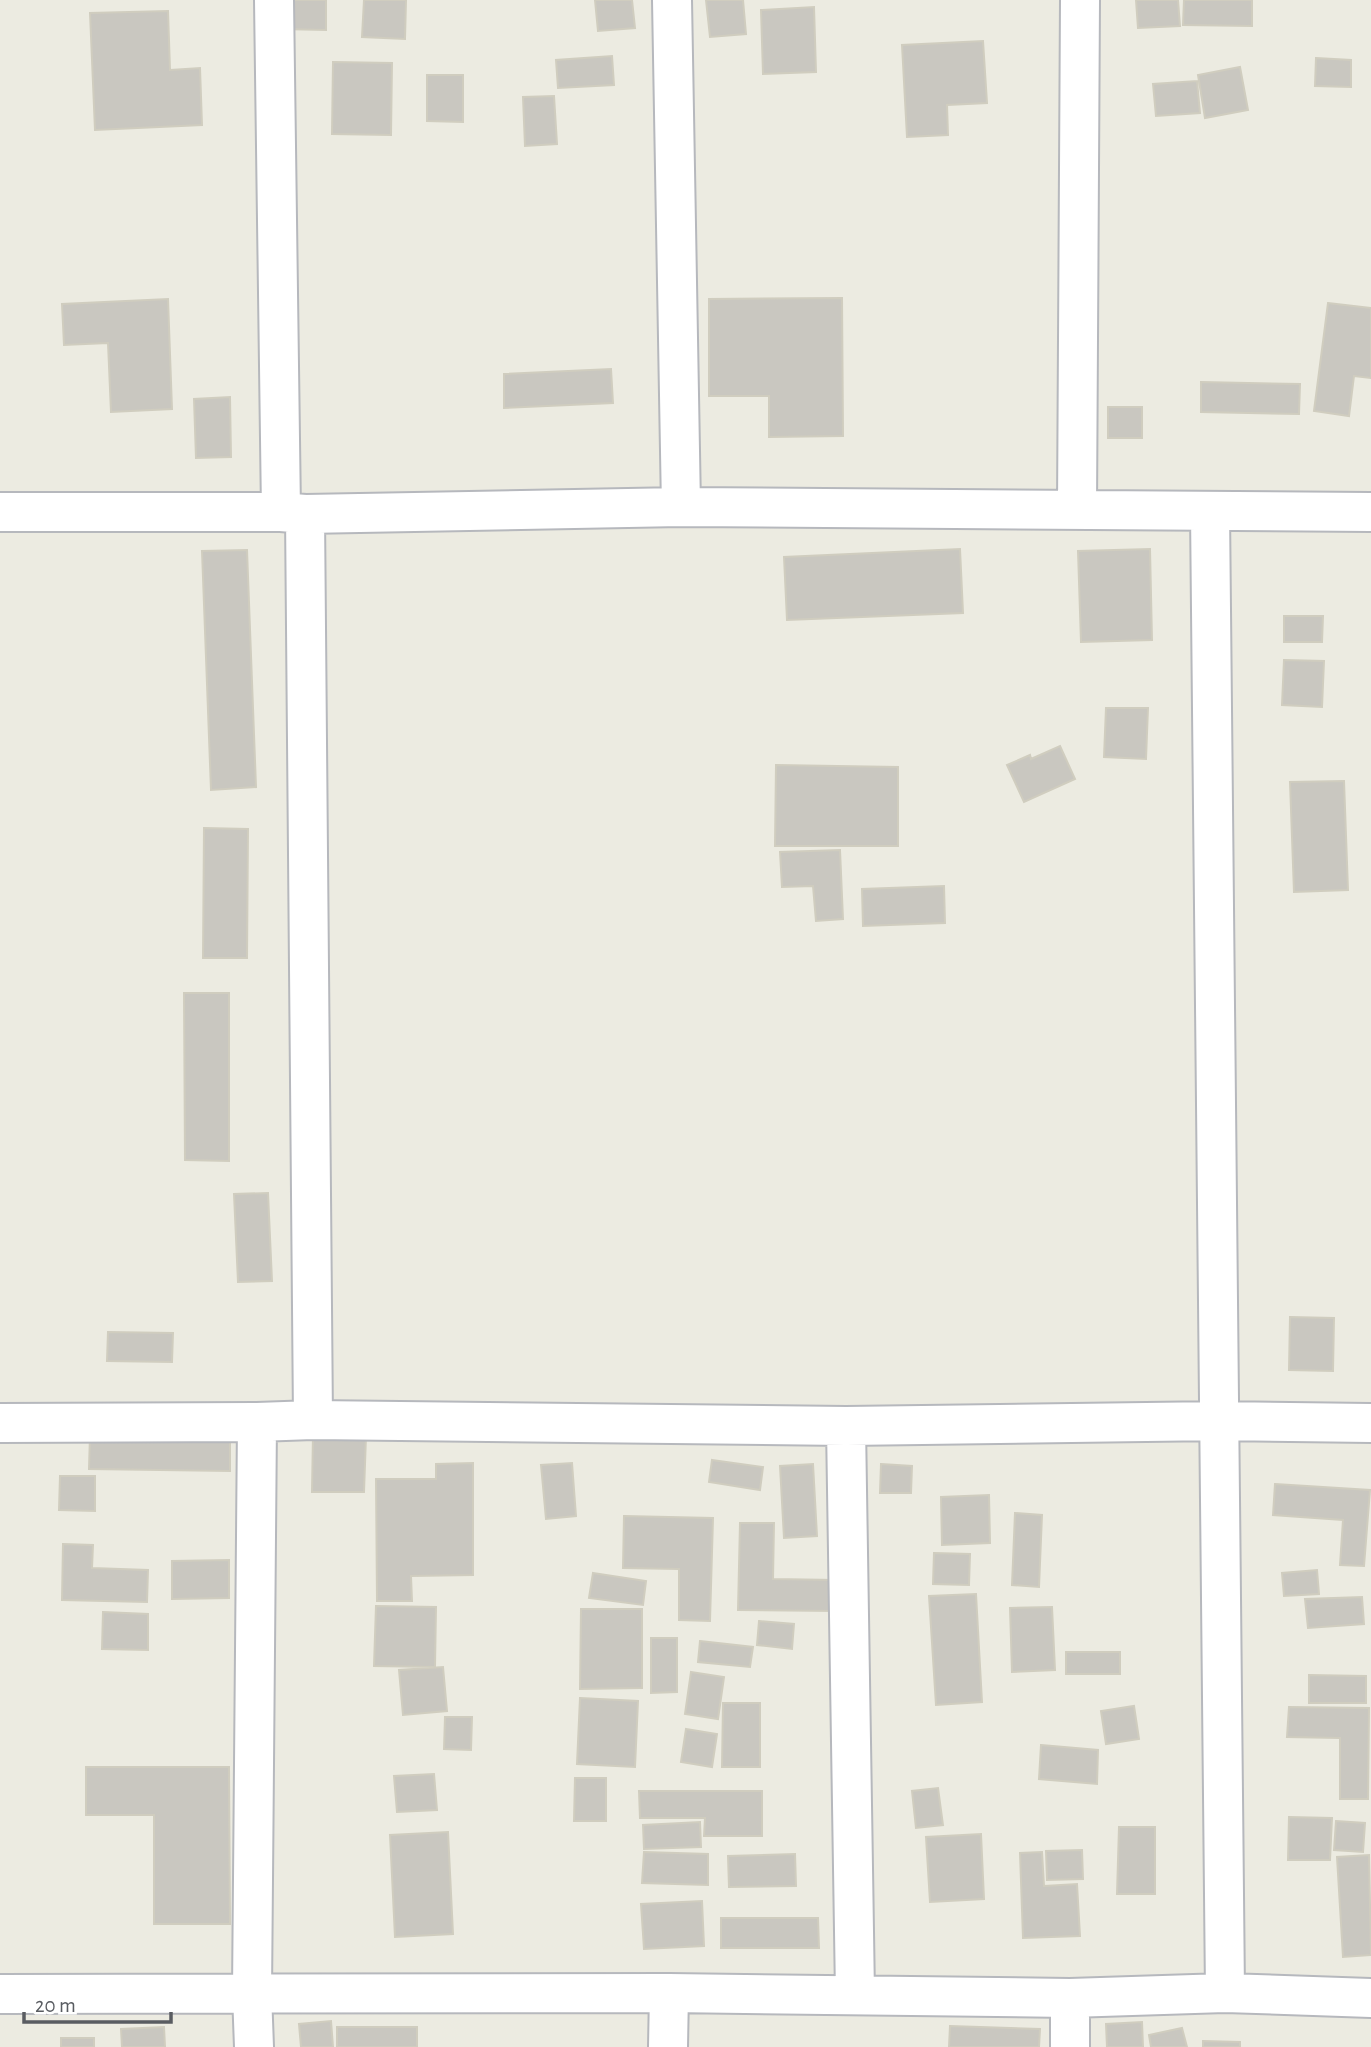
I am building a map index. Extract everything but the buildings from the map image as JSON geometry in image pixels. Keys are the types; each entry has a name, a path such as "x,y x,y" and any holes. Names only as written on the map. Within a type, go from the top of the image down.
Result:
{"street":[{"path":"274,0 293,513 313,1420"},
{"path":"672,0 681,507"},
{"path":"1077,510 1080,0"},
{"path":"0,512 293,513 681,507 1371,512"},
{"path":"1210,511 1225,1993"},
{"path":"0,1423 313,1420 846,1426 1220,1421 1371,1423"},
{"path":"254,2047 252,1993 257,1422"},
{"path":"846,1426 855,1994"},
{"path":"0,1994 669,1993 1070,1998 1225,1993 1371,1998"},
{"path":"668,2047 669,1993"},
{"path":"1070,1998 1070,2047"}]}
